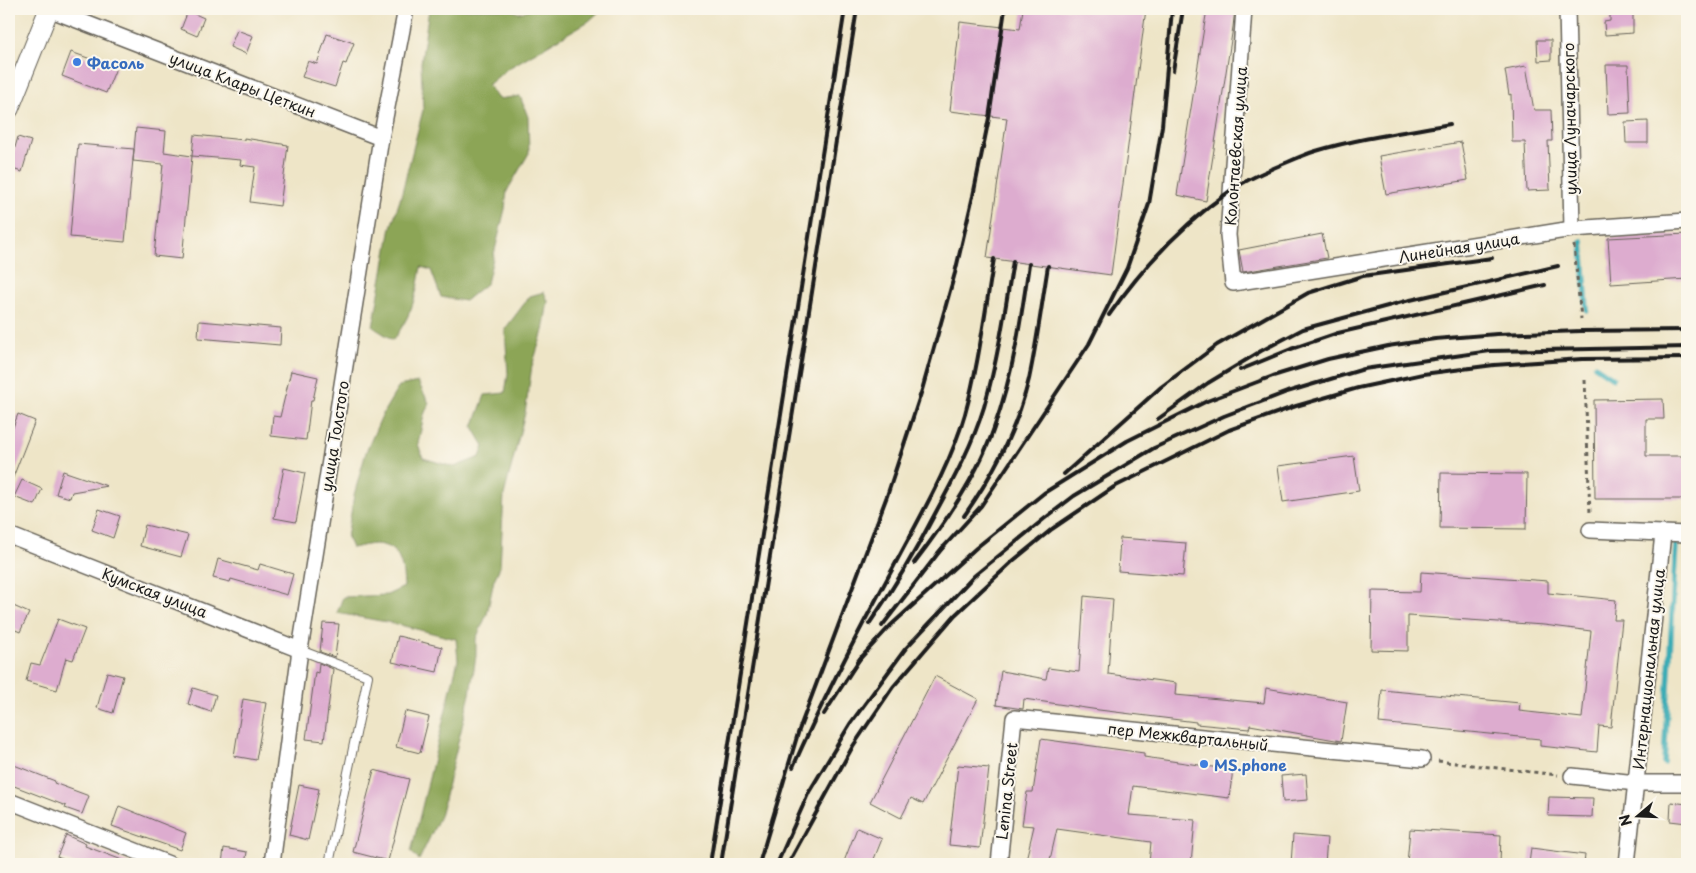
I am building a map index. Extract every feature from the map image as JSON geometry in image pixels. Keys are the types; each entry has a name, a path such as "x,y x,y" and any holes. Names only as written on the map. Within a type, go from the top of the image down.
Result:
{"street":[{"path":"9,109 49,9"},
{"name":"улица Клары Цеткин","path":"49,9 381,138"},
{"name":"улица Толстого","path":"272,864 300,650 381,138 406,9"},
{"name":"Колонтаевская улица","path":"1233,283 1228,235 1244,9"},
{"name":"улица Луначарского","path":"1567,9 1572,229"},
{"name":"Линейная улица","path":"1233,283 1572,229 1687,221"},
{"path":"1590,530 1687,534"},
{"name":"Интернациональная улица","path":"1627,864 1663,534"},
{"name":"Кумская улица","path":"9,535 300,650"},
{"name":"пер Межквартальный","path":"1014,718 1422,759"},
{"name":"Lenina Street","path":"999,864 1014,718"},
{"path":"1572,776 1636,783 1687,783"},
{"path":"9,801 169,864"}],"lane":[{"path":"300,650 368,676 329,864"}],"path":[{"path":"1572,229 1581,319"},
{"path":"1585,380 1590,530"},
{"path":"1422,759 1572,776"}],"green space":[{"path":"429,9 508,9 519,13 531,9 602,9 589,21 507,69 488,85 498,99 520,96 528,117 529,153 507,191 505,209 487,283 465,301 441,297 431,270 421,267 409,314 393,340 373,327 391,227 400,200 423,110 421,63"},
{"path":"544,292 548,301 543,331 532,366 525,413 504,495 500,567 494,580 487,614 476,639 476,656 470,694 440,816 419,860 411,852 458,660 456,639 392,623 337,613 343,597 387,595 404,587 403,572 399,558 390,548 384,545 369,544 352,548 347,537 354,495 366,452 383,413 399,386 418,382 429,403 424,415 418,444 423,458 454,467 480,457 484,446 473,427 485,395 505,393 508,374 505,329 530,296"}],"building":[{"path":"1023,9 1146,9 1111,275 987,258 1007,118 950,111 960,22 1020,29"},
{"path":"1207,9 1235,9 1206,201 1177,195"},
{"path":"1610,9 1633,9 1633,33 1605,35 1604,22 1610,21"},
{"path":"188,11 204,18 197,36 181,29"},
{"path":"237,30 253,36 246,54 230,47"},
{"path":"327,34 354,43 346,64 343,63 335,87 302,77 308,61 317,64"},
{"path":"1537,40 1551,40 1551,60 1538,61"},
{"path":"71,52 116,68 106,93 62,76"},
{"path":"1606,65 1628,65 1630,113 1608,114"},
{"path":"1526,66 1534,110 1551,110 1552,141 1548,141 1550,190 1527,191 1525,142 1512,142 1511,94 1509,95 1505,70"},
{"path":"1648,121 1648,143 1626,143 1625,122"},
{"path":"136,128 166,131 164,152 192,156 182,259 154,256 163,164 133,161"},
{"path":"194,135 244,140 244,138 288,145 280,206 250,202 255,167 240,165 241,160 192,156"},
{"path":"18,137 31,141 22,172 9,168"},
{"path":"1461,142 1468,180 1386,194 1379,156"},
{"path":"78,144 134,149 125,242 70,237"},
{"path":"1322,234 1327,258 1243,272 1239,250"},
{"path":"1687,234 1687,279 1611,284 1608,238"},
{"path":"199,321 281,328 280,345 198,338"},
{"path":"291,371 318,377 313,400 311,400 306,440 271,436 273,416 280,417"},
{"path":"1663,399 1664,419 1646,419 1646,456 1687,456 1687,499 1595,499 1594,400"},
{"path":"18,414 35,421 9,485 9,438"},
{"path":"1354,456 1359,491 1283,502 1278,466"},
{"path":"284,468 305,473 296,522 274,518"},
{"path":"63,471 107,486 72,492 70,498 56,494"},
{"path":"1441,473 1527,474 1526,529 1440,528"},
{"path":"22,480 42,489 35,505 14,497"},
{"path":"99,509 120,516 113,538 92,530"},
{"path":"145,525 188,535 181,557 140,546"},
{"path":"1120,538 1186,543 1183,576 1118,571"},
{"path":"218,559 258,570 260,564 293,574 287,595 231,579 230,582 213,578"},
{"path":"1421,572 1548,581 1548,593 1616,600 1614,620 1622,620 1611,727 1599,726 1597,752 1540,746 1540,739 1379,723 1382,690 1520,703 1519,711 1582,718 1591,631 1544,625 1408,616 1408,651 1371,650 1372,591 1420,592"},
{"path":"1084,596 1113,599 1108,674 1176,683 1175,695 1264,703 1266,688 1347,702 1341,741 1250,725 1249,729 1196,724 1196,722 1024,699 1023,709 996,705 1001,671 1046,679 1048,668 1079,672"},
{"path":"9,604 29,613 20,632 9,627"},
{"path":"58,619 85,629 73,660 66,658 57,690 26,681 31,663 40,665"},
{"path":"323,623 339,624 335,657 320,652"},
{"path":"398,636 442,647 437,672 392,662"},
{"path":"319,663 333,669 324,741 306,739 315,672 318,673"},
{"path":"107,672 123,676 113,713 97,708"},
{"path":"935,676 978,699 923,804 911,798 901,818 870,802"},
{"path":"193,688 216,695 211,712 188,704"},
{"path":"243,699 266,703 256,760 234,756"},
{"path":"405,711 429,717 420,753 396,747"},
{"path":"1041,739 1144,753 1144,757 1233,770 1229,798 1133,786 1129,815 1195,820 1191,864 1149,864 1151,842 1057,829 1049,864 1025,864 1034,826 1022,825 1027,792 1033,792"},
{"path":"9,763 89,796 82,814 9,784"},
{"path":"958,765 989,768 980,848 949,845"},
{"path":"374,770 409,779 388,861 353,852"},
{"path":"1306,774 1308,800 1283,802 1281,776"},
{"path":"299,785 319,789 308,840 289,835"},
{"path":"1549,797 1593,798 1592,817 1548,816"},
{"path":"1671,802 1687,804 1687,823 1670,821"},
{"path":"119,806 186,833 180,850 112,826"},
{"path":"857,828 882,839 872,864 843,864"},
{"path":"1410,829 1501,835 1500,864 1407,864"},
{"path":"66,835 86,844 85,846 130,864 75,864 57,857"},
{"path":"1293,835 1327,838 1325,864 1291,864"},
{"path":"224,848 247,852 245,864 222,864"},
{"path":"1531,848 1585,855 1584,864 1529,864"}],"waterway":[{"path":"1582,241 1587,310"},
{"path":"1595,366 1613,378"},
{"path":"1664,763 1676,543"}],"railway":[{"path":"710,864 845,9"},
{"path":"721,864 857,9"},
{"path":"759,864 799,730 887,496 922,390 955,273 973,196 989,118 1005,9"},
{"path":"938,553 981,506 1089,344 1127,268 1149,204 1162,126 1172,9"},
{"path":"1173,71 1183,9"},
{"path":"1109,315 1135,280 1180,232 1213,204 1243,183 1273,168 1332,146 1450,124"},
{"path":"1064,474 1161,387 1217,345 1308,293 1363,276 1492,258"},
{"path":"793,767 816,716 866,617 923,512 959,434 974,376 994,259"},
{"path":"869,624 921,539 975,434 984,407 1001,335 1013,261"},
{"path":"914,563 960,498 979,463 994,428 1011,368 1029,264"},
{"path":"964,516 994,468 1018,415 1035,351 1048,266"},
{"path":"1158,419 1208,383 1261,351 1303,329 1406,301 1558,266"},
{"path":"1240,370 1291,349 1338,333 1545,285"},
{"path":"857,662 890,626 976,548 1044,493 1127,441 1207,401 1273,376 1328,359 1388,346 1435,339 1497,334 1687,330"},
{"path":"777,864 809,792 850,724 906,648 974,576 1044,519 1074,496 1154,448 1224,416 1287,392 1364,369 1490,351 1687,347"},
{"path":"788,864 853,746 893,687 955,615 1014,560 1052,529 1114,487 1229,430 1296,406 1358,388 1423,374 1494,365 1582,359 1687,358"},
{"path":"882,626 943,547"},
{"path":"824,714 861,657"}],"place":[{"name":"Фасоль","path":"77,62"},
{"name":"MS.phone","path":"1204,764"}]}
